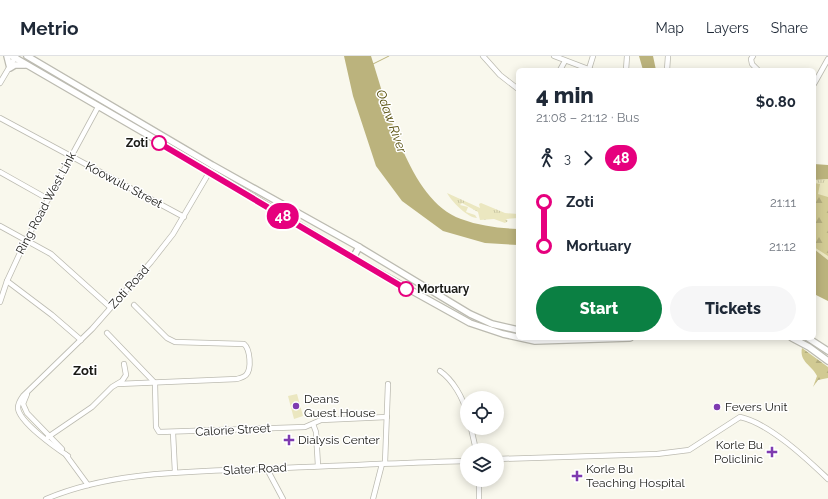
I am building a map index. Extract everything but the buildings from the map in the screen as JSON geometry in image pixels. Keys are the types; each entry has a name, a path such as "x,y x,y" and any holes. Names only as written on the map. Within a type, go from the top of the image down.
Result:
{"main road":[{"path":"6,56 10,68 21,64 27,66"},
{"path":"26,56 212,165 359,247 470,314 492,324 516,330"},
{"path":"15,57 30,62 48,72 56,73"},
{"path":"15,57 27,66 210,171 353,258 470,322 502,334 516,337"},
{"path":"353,258 359,247"},
{"path":"527,340 535,342 582,340"},
{"path":"796,340 809,347 828,361"},
{"path":"811,340 828,351"}],"street":[{"path":"483,56 500,75 516,87"},
{"path":"554,56 584,68"},
{"path":"590,68 593,56"},
{"path":"626,68 627,56"},
{"path":"667,68 668,56"},
{"path":"753,56 751,59 752,64 756,68"},
{"path":"0,84 15,57"},
{"path":"816,80 828,59"},
{"path":"561,68 565,61"},
{"name":"Ring Road West Link","path":"0,302 7,281 26,240 98,107"},
{"name":"Koowulu Street","path":"0,118 184,217"},
{"name":"Zoti Road","path":"68,456 45,440 19,413 19,402 81,340 152,262 184,217 210,171"},
{"path":"0,172 48,199"},
{"path":"0,226 51,254 110,307"},
{"path":"7,281 52,315 81,340"},
{"path":"118,384 241,378 249,371 249,351 247,347 240,343 203,344 175,342 167,338 134,305"},
{"path":"107,333 155,383 157,430 159,432 173,433 175,472"},
{"path":"45,440 92,407 112,387 118,384 126,375 124,364"},
{"path":"440,371 446,375 460,395"},
{"path":"373,499 383,464 388,384"},
{"name":"Zoti Road","path":"31,390 25,398 24,409 68,456 88,484"},
{"name":"Calorie Street","path":"173,433 305,427 322,420 387,417"},
{"path":"504,459 657,454 684,451 689,450 740,417 765,428 787,443 806,458 828,479"},
{"path":"313,424 316,432 318,466"},
{"name":"Slater Road","path":"46,499 88,484 175,472 460,461"},
{"path":"267,468 283,499"},
{"path":"479,487 479,499"}],"green space":[{"path":"828,179 828,260 816,251 816,180"},
{"path":"816,183 820,184 818,194 828,197 828,256 816,248"},
{"path":"447,193 480,208 479,204 481,203 505,213 516,214 516,218 506,219 508,221 505,223 494,219 480,220 478,212 462,203 460,205 468,207 466,212 475,215 477,218 469,215 449,196"},
{"path":"802,348 828,367 828,378 818,380 813,387 817,376 802,357"},
{"name":"Deans Guest House","path":"297,394 303,416 294,419 288,396"}],"shaded area":[{"path":"344,56 371,56 384,99 402,148 413,172 427,192 443,209 461,219 489,226 516,229 516,245 485,243 443,231 402,201 376,166 353,96"},
{"path":"639,56 653,56 656,68 642,68"},
{"path":"816,164 828,165 828,179 816,180"},
{"path":"816,251 828,260 828,301 816,295"}],"waterway":[{"path":"373,64 389,56"}],"bus line":[{"name":"48","path":"159,143 210,171 406,289"}],"place":[{"name":"Zoti","path":"159,143"},
{"name":"Mortuary","path":"406,289"},
{"name":"Deans Guest House","path":"296,406"},
{"name":"Fevers Unit","path":"717,407"},
{"name":"Dialysis Center","path":"289,440"},
{"name":"Korle Bu Policlinic","path":"772,452"},
{"name":"Korle Bu Teaching Hospital","path":"577,476"}],"district":[{"name":"Zoti","path":"85,370"}],"water label":[{"name":"Odaw River","path":"392,121"}]}
